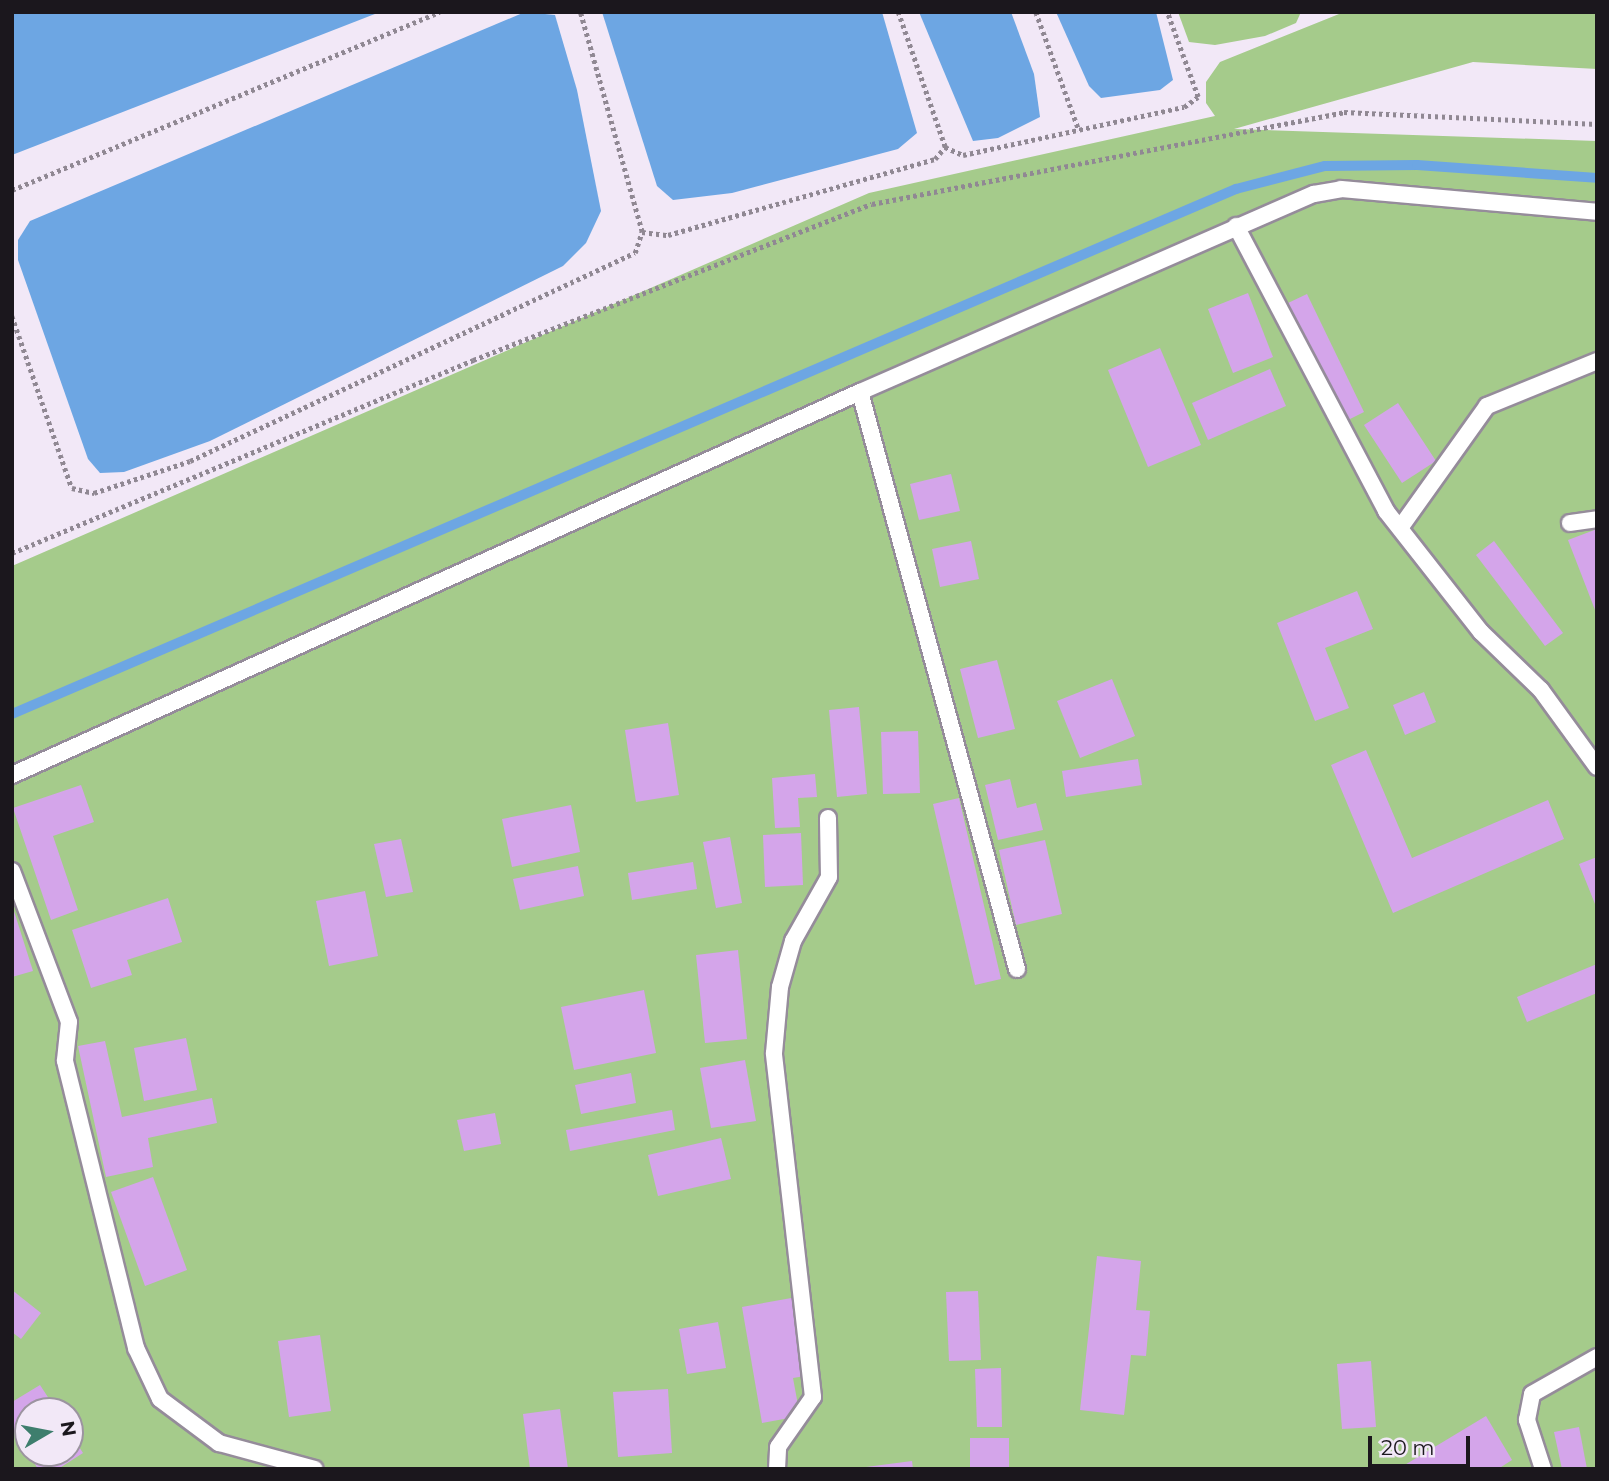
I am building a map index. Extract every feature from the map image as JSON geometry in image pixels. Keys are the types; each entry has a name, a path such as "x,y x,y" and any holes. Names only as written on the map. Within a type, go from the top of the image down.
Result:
{"lane":[{"path":"12,775 860,392 1236,226 1341,190 1597,212"},
{"path":"1236,226 1400,528 1481,632 1541,690 1597,767"},
{"path":"1400,528 1487,406 1597,361"},
{"path":"860,392 1017,969"},
{"path":"1570,523 1597,519"},
{"path":"777,1469 778,1447 813,1396 774,1054 780,987 793,941 829,877 828,818"},
{"path":"12,871 69,1022 65,1061 136,1348 160,1399 219,1443 315,1469"},
{"path":"1543,1469 1527,1420 1532,1394 1597,1357"}],"path":[{"path":"12,190 439,12"},
{"path":"12,316 72,488 94,492 190,461 635,253 642,232 580,12"},
{"path":"898,12 945,147 962,155 1184,107 1198,97 1167,12"},
{"path":"1036,12 1079,130"},
{"path":"12,553 473,360 872,204 1345,112 1597,124"},
{"path":"642,232 668,235 909,169 936,159 945,147"}],"green space":[{"path":"1178,12 1301,12 1296,23 1265,36 1215,45 1189,42"},
{"path":"1344,12 1597,12 1597,69 1473,62 1234,129 1597,141 1597,1469 12,1469 12,566 869,193 1215,116 1206,103 1206,82 1220,62"}],"water":[{"path":"12,12 380,12 12,155"},
{"path":"525,12 555,15 577,90 601,211 586,243 563,266 210,441 124,472 100,473 88,459 18,260 18,240 30,221"},
{"path":"602,12 882,12 917,133 898,149 732,193 673,200 657,186"},
{"path":"919,12 1011,12 1034,74 1040,117 998,138 973,141"},
{"path":"1056,12 1156,12 1173,80 1160,90 1101,98 1089,86"}],"building":[{"path":"1248,293 1273,357 1233,373 1208,309"},
{"path":"1307,294 1364,412 1346,421 1288,303"},
{"path":"1160,348 1201,445 1148,467 1108,370"},
{"path":"1270,369 1286,406 1208,440 1192,403"},
{"path":"1398,403 1436,461 1402,483 1364,425"},
{"path":"951,474 960,511 919,520 910,484"},
{"path":"1597,529 1597,615 1568,540"},
{"path":"971,541 979,579 940,587 932,549"},
{"path":"1494,541 1563,633 1545,646 1476,555"},
{"path":"1357,591 1373,629 1325,648 1349,708 1315,721 1277,623"},
{"path":"997,660 1015,729 978,738 960,669"},
{"path":"1112,679 1135,736 1080,758 1057,701"},
{"path":"1424,692 1436,722 1405,735 1393,705"},
{"path":"859,707 867,794 837,797 829,710"},
{"path":"668,723 679,795 636,802 625,730"},
{"path":"918,731 920,793 883,794 881,732"},
{"path":"1366,750 1412,858 1548,800 1564,839 1393,913 1331,765"},
{"path":"1138,759 1142,785 1066,797 1062,771"},
{"path":"815,774 817,797 798,798 800,827 775,828 772,778"},
{"path":"1010,779 1017,808 1036,803 1043,830 998,840 985,785"},
{"path":"81,785 94,822 53,836 78,910 51,920 13,808"},
{"path":"959,798 1001,979 975,985 933,804"},
{"path":"571,805 580,852 512,867 502,819"},
{"path":"801,833 803,885 765,887 763,835"},
{"path":"730,837 742,903 716,908 703,842"},
{"path":"401,839 413,892 386,897 374,844"},
{"path":"1045,840 1062,914 1016,925 999,850"},
{"path":"1597,857 1597,909 1579,864"},
{"path":"693,862 697,889 632,900 628,873"},
{"path":"578,866 584,896 520,910 513,879"},
{"path":"365,891 378,956 329,966 316,901"},
{"path":"168,898 182,942 127,960 132,975 91,988 72,930"},
{"path":"12,909 33,971 12,977"},
{"path":"738,950 747,1039 705,1043 696,955"},
{"path":"1597,964 1597,993 1527,1022 1517,997"},
{"path":"644,990 656,1053 574,1070 561,1007"},
{"path":"186,1038 197,1090 144,1101 134,1048"},
{"path":"105,1041 122,1117 212,1098 217,1123 148,1138 153,1167 106,1177 78,1046"},
{"path":"745,1060 756,1121 711,1128 700,1068"},
{"path":"631,1073 636,1103 581,1114 575,1085"},
{"path":"672,1110 675,1130 570,1151 566,1130"},
{"path":"495,1113 501,1144 464,1151 457,1120"},
{"path":"721,1138 731,1179 658,1196 648,1155"},
{"path":"153,1177 187,1270 145,1286 111,1192"},
{"path":"1097,1256 1141,1261 1136,1310 1150,1311 1146,1356 1131,1355 1124,1415 1080,1410"},
{"path":"12,1290 41,1313 21,1339 12,1332"},
{"path":"978,1291 981,1360 949,1361 946,1292"},
{"path":"797,1297 811,1375 793,1378 800,1416 762,1423 742,1307"},
{"path":"718,1322 726,1368 687,1374 679,1329"},
{"path":"320,1335 331,1411 289,1417 278,1341"},
{"path":"1371,1361 1376,1427 1342,1429 1337,1364"},
{"path":"1001,1368 1002,1427 977,1427 975,1369"},
{"path":"40,1385 48,1397 20,1397"},
{"path":"668,1389 672,1453 618,1457 613,1392"},
{"path":"14,1401 14,1431 12,1428"},
{"path":"560,1409 568,1469 530,1469 523,1414"},
{"path":"1486,1416 1512,1460 1498,1469 1398,1469"},
{"path":"1579,1427 1587,1469 1562,1469 1554,1432"},
{"path":"970,1438 1009,1438 1009,1469 970,1469"},
{"path":"912,1461 913,1469 866,1469 866,1467"},
{"path":"37,1467 61,1467 58,1469"}],"waterway":[{"path":"12,714 1236,189 1325,166 1417,165 1597,178"}]}
